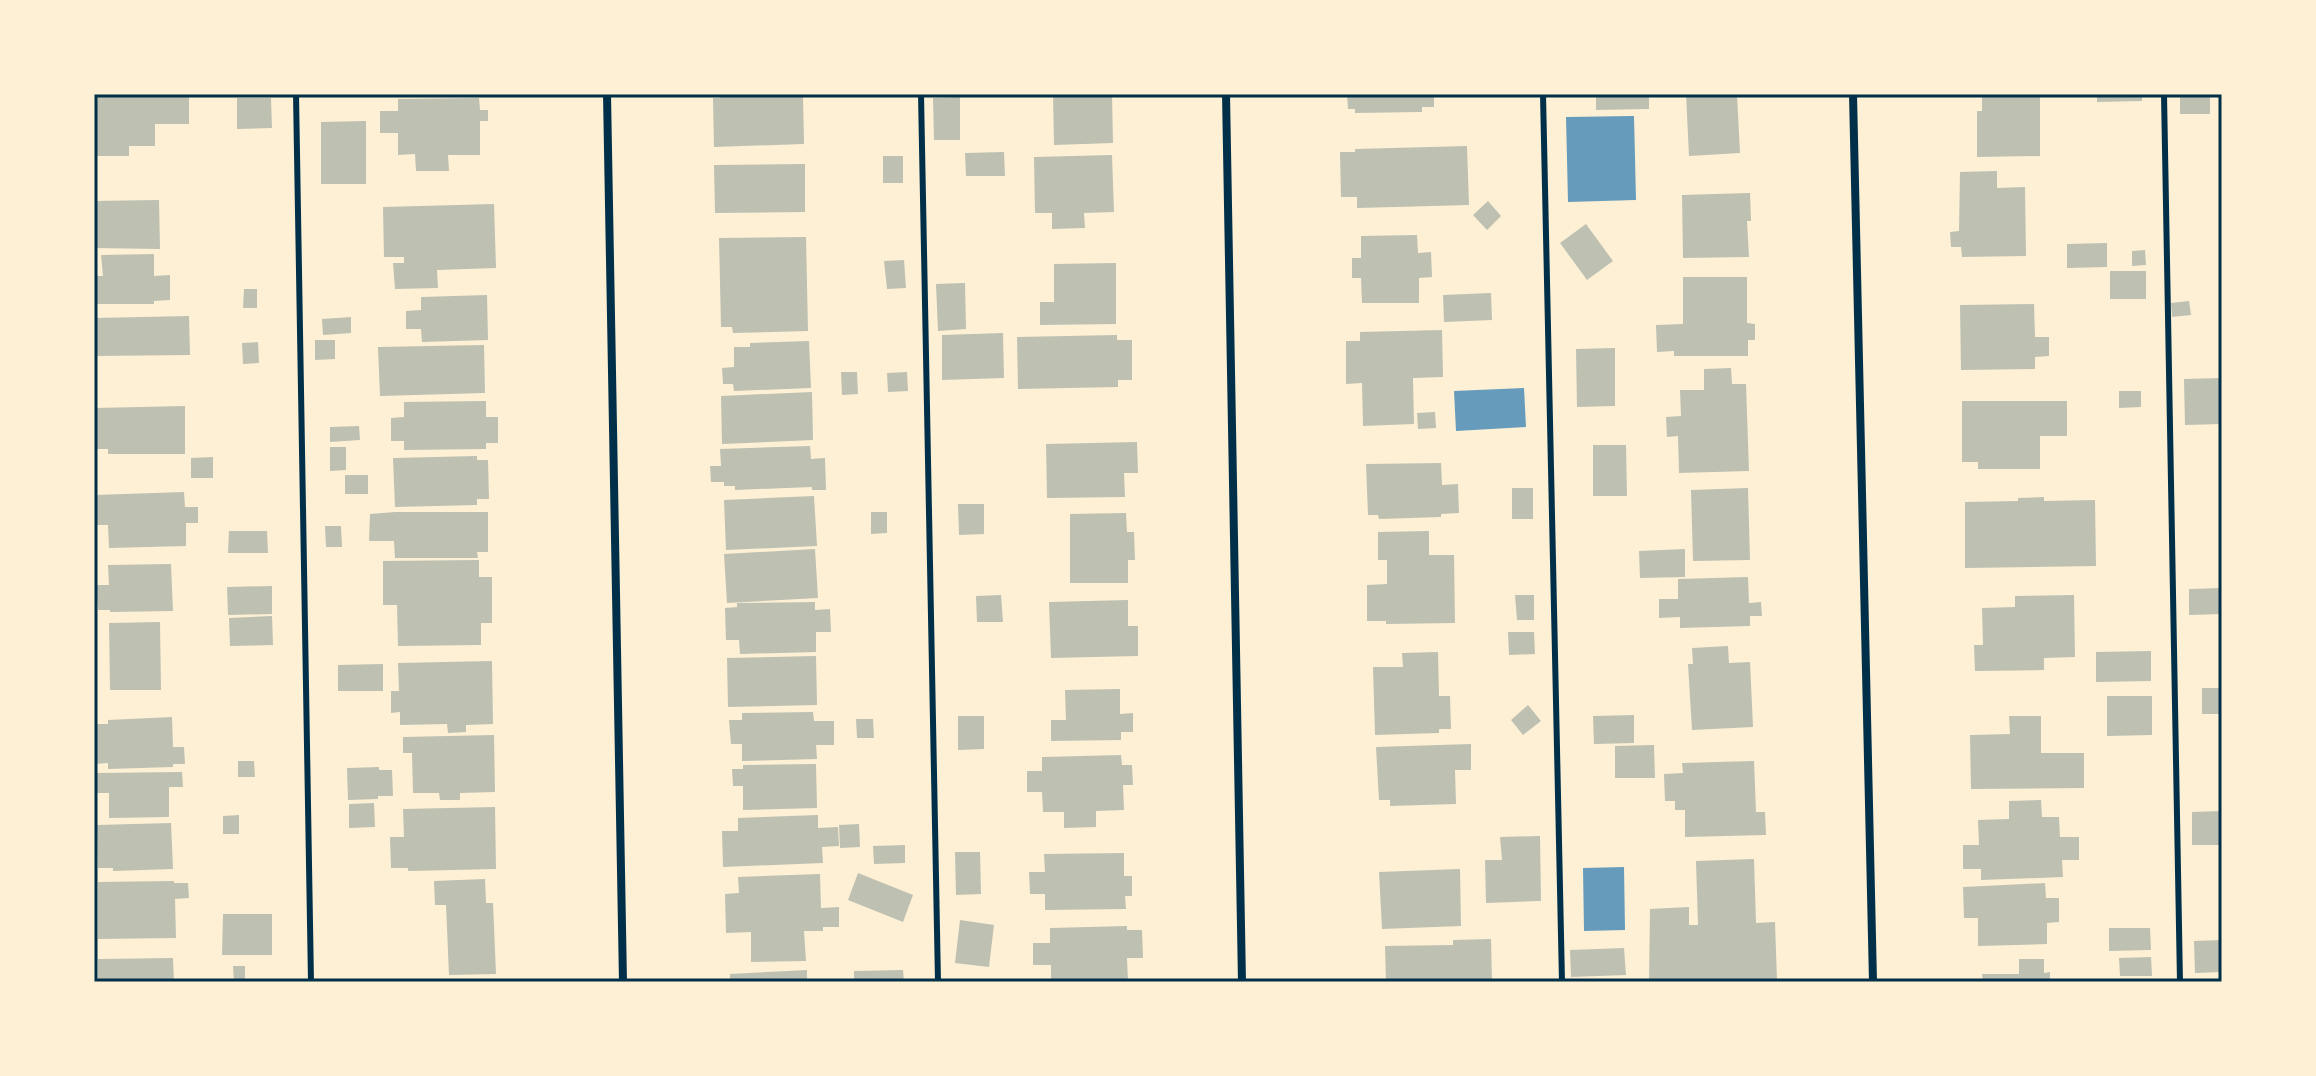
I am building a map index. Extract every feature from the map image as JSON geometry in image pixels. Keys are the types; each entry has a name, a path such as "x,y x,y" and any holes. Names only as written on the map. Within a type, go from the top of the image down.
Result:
{"street":[{"path":"607,94 623,982"},
{"path":"1226,94 1242,982"},
{"path":"1853,94 1873,982"}],"lane":[{"path":"296,94 311,982"},
{"path":"921,94 938,982"},
{"path":"1543,94 1562,982"},
{"path":"2164,94 2180,982"}],"water":[{"path":"1634,116 1636,200 1568,202 1566,117"},
{"path":"1524,388 1526,427 1456,431 1454,391"},
{"path":"1624,867 1625,930 1584,931 1583,868"}],"building":[{"path":"94,94 189,94 189,124 155,124 155,146 129,146 129,156 94,156"},
{"path":"720,94 803,96 804,144 714,147 713,98 720,98"},
{"path":"1053,94 1112,94 1113,143 1054,145"},
{"path":"1347,94 1434,94 1434,107 1422,107 1422,112 1355,113 1355,109 1348,109"},
{"path":"1596,94 1649,94 1649,109 1596,110"},
{"path":"1686,94 1737,94 1740,153 1689,156"},
{"path":"1982,94 2040,94 2040,156 1977,157 1977,111 1982,111"},
{"path":"2097,94 2142,94 2142,101 2097,102"},
{"path":"2180,94 2210,94 2210,114 2180,114"},
{"path":"960,97 960,140 934,140 933,98"},
{"path":"237,98 271,98 272,128 237,129"},
{"path":"479,98 480,110 488,110 488,121 480,121 480,155 448,155 449,171 416,171 415,154 398,155 398,133 380,133 380,111 398,111 398,99"},
{"path":"366,121 366,184 321,184 321,122"},
{"path":"1467,146 1469,205 1357,208 1357,197 1341,197 1340,152"},
{"path":"1004,152 1005,176 966,176 965,153"},
{"path":"1112,155 1114,212 1084,213 1085,228 1052,229 1052,213 1035,213 1034,157"},
{"path":"883,156 903,156 903,183 883,183"},
{"path":"805,164 805,212 715,213 714,165"},
{"path":"1997,171 1997,188 2025,187 2026,256 1962,257 1961,247 1951,247 1950,232 1959,231 1960,172"},
{"path":"1750,193 1751,221 1747,221 1749,257 1683,258 1682,195"},
{"path":"159,200 160,249 94,248 94,201"},
{"path":"1488,201 1501,216 1487,230 1473,215"},
{"path":"494,204 496,268 437,270 438,288 395,289 393,263 404,263 404,257 384,257 383,207"},
{"path":"1586,224 1613,261 1587,280 1560,243"},
{"path":"1417,235 1418,253 1431,252 1432,277 1419,278 1419,303 1362,303 1361,278 1352,278 1352,258 1361,258 1361,236"},
{"path":"806,237 808,331 733,333 732,327 721,327 719,238"},
{"path":"2107,243 2107,267 2067,268 2067,244"},
{"path":"2145,250 2146,265 2132,266 2132,251"},
{"path":"154,254 154,276 170,275 170,300 154,301 154,304 94,304 94,276 103,276 101,255"},
{"path":"904,260 906,288 887,289 884,261"},
{"path":"1116,263 1116,324 1040,325 1040,302 1054,302 1054,264"},
{"path":"2110,271 2146,271 2146,299 2110,299"},
{"path":"1683,277 1747,277 1747,323 1755,324 1755,340 1748,340 1748,356 1674,356 1674,351 1657,352 1656,325 1683,324"},
{"path":"965,283 966,329 938,331 936,284"},
{"path":"244,289 257,289 257,308 243,308"},
{"path":"1491,293 1492,320 1444,322 1443,295"},
{"path":"487,295 488,340 422,342 421,329 406,329 406,311 421,310 421,297"},
{"path":"2189,301 2191,315 2172,317 2171,303"},
{"path":"2034,304 2035,337 2049,337 2049,356 2035,357 2035,369 1961,370 1960,305"},
{"path":"189,316 190,355 94,356 94,318"},
{"path":"351,317 351,333 323,335 322,319"},
{"path":"1442,330 1443,377 1413,378 1414,424 1363,426 1362,383 1346,384 1346,341 1360,341 1360,332"},
{"path":"1003,333 1004,378 942,380 942,335"},
{"path":"1117,335 1117,340 1132,340 1132,380 1118,380 1118,387 1018,389 1017,337"},
{"path":"315,340 335,340 335,359 315,360"},
{"path":"809,341 811,388 734,391 733,384 723,384 722,368 734,367 734,347 750,347 750,343"},
{"path":"258,342 259,363 243,364 242,343"},
{"path":"484,345 485,393 380,396 378,347"},
{"path":"1615,348 1615,406 1577,407 1576,349"},
{"path":"1731,368 1732,384 1746,384 1749,471 1679,473 1678,436 1667,437 1666,417 1681,416 1680,390 1704,390 1704,369"},
{"path":"841,372 857,372 858,394 842,395"},
{"path":"907,372 908,391 888,392 887,373"},
{"path":"2222,378 2222,424 2185,425 2184,379"},
{"path":"2119,391 2141,391 2141,407 2119,408"},
{"path":"812,392 813,440 722,444 721,396"},
{"path":"486,401 486,417 498,417 498,443 486,443 486,449 404,450 404,441 391,441 391,418 404,417 404,402"},
{"path":"1962,401 2067,401 2067,436 2040,436 2040,469 1978,469 1978,462 1962,462"},
{"path":"185,406 185,454 108,454 108,449 94,449 94,408"},
{"path":"1435,412 1436,428 1418,429 1417,413"},
{"path":"359,426 360,440 330,442 330,427"},
{"path":"1137,442 1138,473 1124,473 1125,497 1047,498 1046,444"},
{"path":"1593,445 1626,445 1627,496 1593,496"},
{"path":"810,446 811,459 825,458 826,490 812,490 812,487 735,490 735,486 724,486 724,482 711,482 710,466 721,466 720,449"},
{"path":"330,447 346,447 346,470 330,471"},
{"path":"477,456 477,460 488,460 489,499 477,499 477,505 395,507 393,458"},
{"path":"213,457 213,478 191,478 191,458"},
{"path":"1441,463 1442,485 1458,484 1459,513 1441,514 1441,517 1379,519 1378,515 1368,515 1366,464"},
{"path":"345,475 368,475 368,494 345,494"},
{"path":"1512,488 1533,488 1533,519 1512,519"},
{"path":"1748,488 1750,560 1693,561 1691,490"},
{"path":"184,492 185,507 198,507 198,523 186,523 186,546 109,548 108,525 95,525 94,495"},
{"path":"814,496 817,546 726,550 724,500"},
{"path":"2044,497 2044,501 2095,500 2096,566 1965,568 1965,502"},
{"path":"958,504 984,504 984,534 959,535"},
{"path":"488,512 488,552 477,552 478,558 395,558 394,541 369,541 370,514"},
{"path":"871,512 887,512 887,533 871,534"},
{"path":"1126,513 1127,532 1134,532 1135,560 1128,560 1128,583 1070,583 1070,514"},
{"path":"325,526 341,526 342,547 326,547"},
{"path":"229,531 267,531 268,553 228,553"},
{"path":"1429,531 1429,555 1454,555 1455,623 1386,624 1386,621 1367,621 1367,585 1387,584 1387,560 1378,560 1378,532"},
{"path":"815,549 818,598 727,603 724,554"},
{"path":"1685,549 1685,577 1640,578 1639,551"},
{"path":"479,560 479,577 492,577 492,623 481,623 481,645 398,646 397,605 383,605 383,561"},
{"path":"171,564 173,611 98,610 96,585 109,585 108,565"},
{"path":"1748,577 1749,603 1761,602 1762,616 1750,616 1750,626 1680,628 1680,617 1659,618 1659,599 1678,599 1678,579"},
{"path":"272,586 272,614 228,615 227,587"},
{"path":"2222,588 2222,614 2189,615 2189,589"},
{"path":"1001,595 1003,622 977,622 976,596"},
{"path":"1515,595 1534,595 1534,620 1517,620"},
{"path":"2074,595 2075,657 2044,658 2044,670 1975,671 1974,645 1983,645 1982,608 2015,607 2015,596"},
{"path":"1128,600 1128,626 1138,626 1138,656 1051,658 1049,602"},
{"path":"815,602 815,610 830,609 831,632 816,632 816,652 740,654 739,640 726,640 725,608 737,607 737,603"},
{"path":"272,616 273,645 230,646 229,618"},
{"path":"160,622 161,690 110,690 109,623"},
{"path":"1508,632 1534,632 1535,654 1509,655"},
{"path":"1728,646 1729,663 1750,662 1753,727 1692,730 1688,664 1693,664 1692,648"},
{"path":"2151,651 2151,681 2096,682 2096,652"},
{"path":"1438,652 1439,696 1450,696 1451,729 1439,729 1439,733 1375,735 1373,667 1403,667 1402,653"},
{"path":"816,656 817,705 728,707 727,658"},
{"path":"492,661 493,724 466,725 466,732 448,733 447,724 400,725 400,712 391,713 391,691 399,691 398,663"},
{"path":"383,664 383,691 338,691 338,665"},
{"path":"2202,688 2222,688 2222,714 2202,714"},
{"path":"1120,689 1120,714 1133,713 1133,732 1121,732 1121,740 1051,741 1051,720 1066,720 1065,690"},
{"path":"2107,696 2152,696 2152,735 2107,736"},
{"path":"1528,705 1541,721 1523,735 1511,720"},
{"path":"813,712 814,721 834,721 834,745 816,745 817,759 742,761 742,744 731,744 729,720 742,720 742,713"},
{"path":"1634,715 1634,743 1594,744 1593,716"},
{"path":"958,716 984,716 984,749 958,750"},
{"path":"2009,716 2041,716 2041,753 2084,753 2084,788 1971,789 1970,735 2010,734"},
{"path":"172,717 173,747 184,747 185,764 108,769 108,763 95,764 94,724 108,724 108,720"},
{"path":"856,719 873,719 874,738 857,738"},
{"path":"494,735 495,792 460,793 460,800 440,800 439,793 413,793 412,753 403,753 403,737"},
{"path":"1471,744 1471,770 1455,770 1456,804 1390,806 1390,800 1379,800 1376,747"},
{"path":"1654,745 1655,778 1615,778 1615,746"},
{"path":"1121,755 1122,765 1132,765 1133,785 1123,785 1124,810 1096,811 1096,827 1064,828 1064,812 1043,812 1042,792 1027,792 1027,771 1042,771 1042,757"},
{"path":"238,761 254,761 255,777 238,777"},
{"path":"1754,761 1756,812 1765,812 1766,835 1685,837 1685,810 1675,810 1675,801 1665,801 1664,774 1683,773 1682,763"},
{"path":"816,764 817,808 743,810 743,786 733,786 732,769 743,769 743,765"},
{"path":"379,767 379,770 392,770 393,796 348,800 347,768"},
{"path":"182,772 183,787 169,787 169,817 109,818 109,793 96,793 96,773"},
{"path":"2041,800 2042,817 2059,817 2060,837 2079,837 2079,860 2062,860 2063,877 1981,880 1981,869 1963,869 1963,845 1979,845 1978,820 2009,819 2009,801"},
{"path":"374,803 375,827 349,828 349,804"},
{"path":"495,807 496,869 408,871 408,868 391,868 390,837 404,837 403,809"},
{"path":"2222,811 2222,845 2192,845 2192,812"},
{"path":"239,815 239,834 223,834 223,816"},
{"path":"818,815 818,828 838,827 839,846 822,847 823,863 723,867 722,831 738,831 738,818"},
{"path":"171,823 173,869 113,871 113,868 98,868 97,825"},
{"path":"859,824 860,847 840,848 839,825"},
{"path":"1540,836 1541,901 1486,903 1485,860 1502,860 1500,837"},
{"path":"905,845 905,863 874,864 873,846"},
{"path":"955,852 980,852 981,894 956,895"},
{"path":"1124,853 1124,876 1132,876 1132,896 1125,896 1126,909 1045,910 1045,894 1030,894 1029,872 1045,872 1044,854"},
{"path":"1754,859 1756,923 1775,922 1777,981 1649,982 1650,909 1689,907 1689,925 1698,925 1696,861"},
{"path":"1460,869 1461,926 1382,929 1379,872"},
{"path":"858,873 913,895 903,922 848,900"},
{"path":"820,874 821,908 839,907 839,927 804,931 806,961 751,962 751,932 726,933 725,894 739,893 738,877"},
{"path":"485,879 486,903 493,903 496,974 449,975 446,905 435,905 434,881"},
{"path":"98,882 188,883 189,898 175,899 176,938 98,939"},
{"path":"2045,883 2046,898 2059,898 2059,922 2047,923 2047,944 1978,946 1978,918 1964,918 1963,887"},
{"path":"223,914 272,914 272,955 222,955"},
{"path":"960,920 994,925 989,967 955,963"},
{"path":"1127,926 1127,930 1142,930 1143,958 1127,958 1128,981 1051,982 1051,965 1033,965 1033,943 1050,943 1050,928"},
{"path":"2109,928 2150,928 2151,950 2109,951"},
{"path":"1491,939 1492,982 1386,982 1385,946 1453,945 1453,940"},
{"path":"2222,940 2222,972 2195,973 2194,941"},
{"path":"1624,948 1626,975 1571,977 1570,950"},
{"path":"2151,957 2152,976 2120,976 2119,958"},
{"path":"173,958 174,982 98,982 98,959"},
{"path":"2019,959 2044,959 2044,973 2050,972 2050,982 1983,982 1982,974 2019,974"},
{"path":"233,966 245,966 245,982 234,982"},
{"path":"807,970 807,982 730,982 730,974"},
{"path":"903,970 904,982 854,982 854,971"}]}
